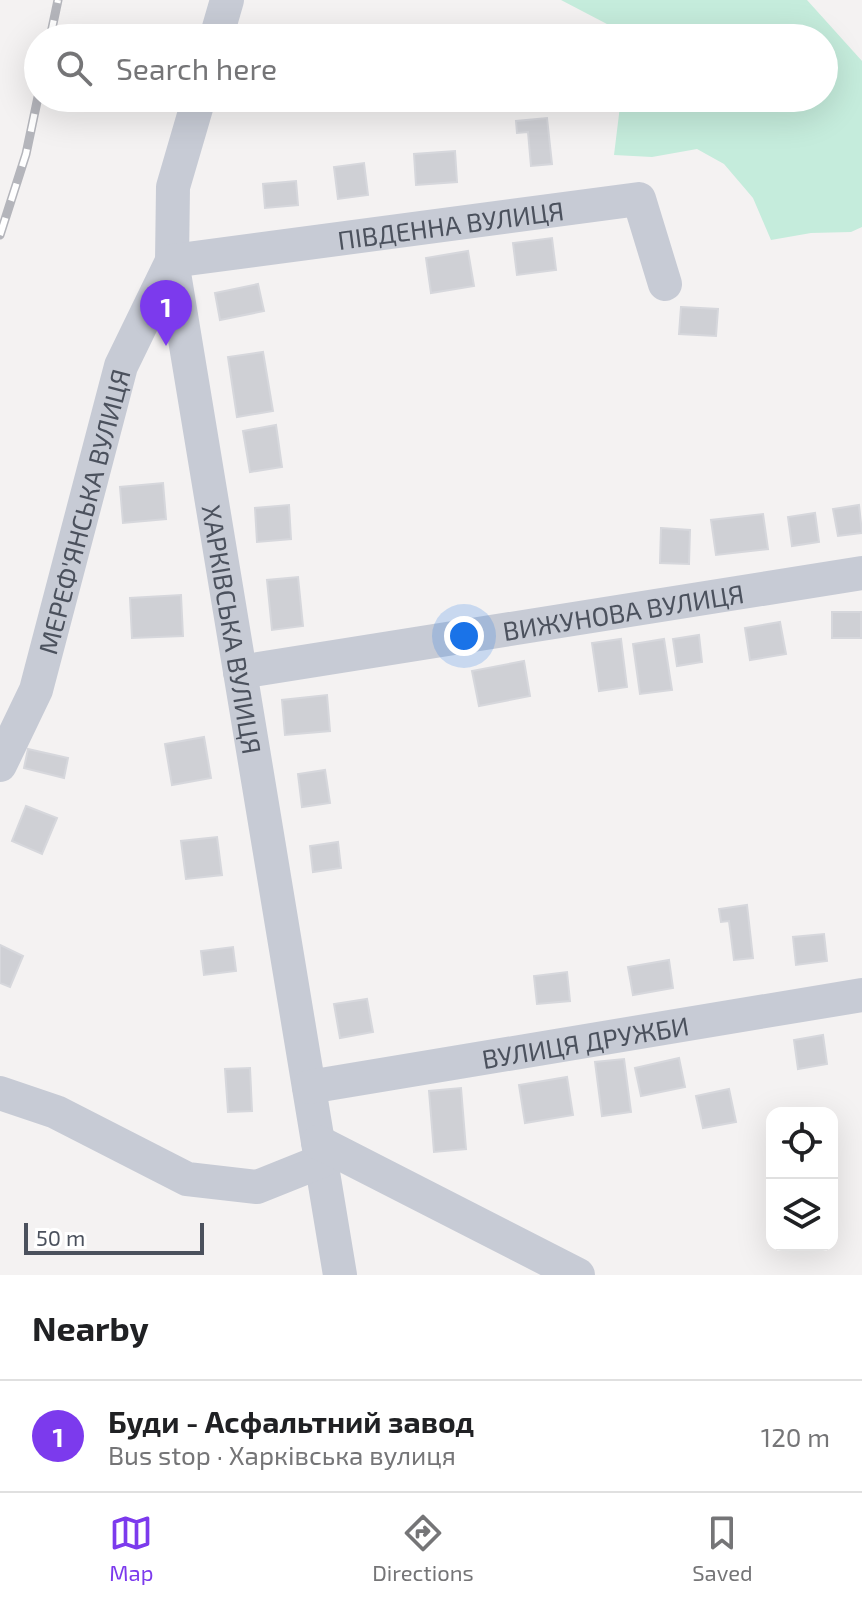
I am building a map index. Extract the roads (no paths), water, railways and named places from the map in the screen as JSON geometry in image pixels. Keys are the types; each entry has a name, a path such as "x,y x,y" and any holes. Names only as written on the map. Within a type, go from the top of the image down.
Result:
{"street":[{"path":"220,24 227,0"},
{"name":"ХАРКІВСЬКА ВУЛИЦЯ","path":"195,112 173,187 172,261 340,1275"},
{"name":"ПІВДЕННА ВУЛИЦЯ","path":"172,261 639,199 665,284"},
{"name":"МЕРЕФ'ЯНСЬКА ВУЛИЦЯ","path":"0,765 36,690 121,366 172,261"},
{"name":"ВИЖУНОВА ВУЛИЦЯ","path":"240,672 862,573"},
{"name":"ВУЛИЦЯ ДРУЖБИ","path":"309,1087 862,995"},
{"path":"0,1093 56,1112 187,1179 257,1187 320,1152 578,1275"}],"railway":[{"path":"53,24 58,0"},
{"path":"0,235 26,154 35,112"}],"place":[{"name":"Буди - Асфальтний завод","path":"166,346"}]}
